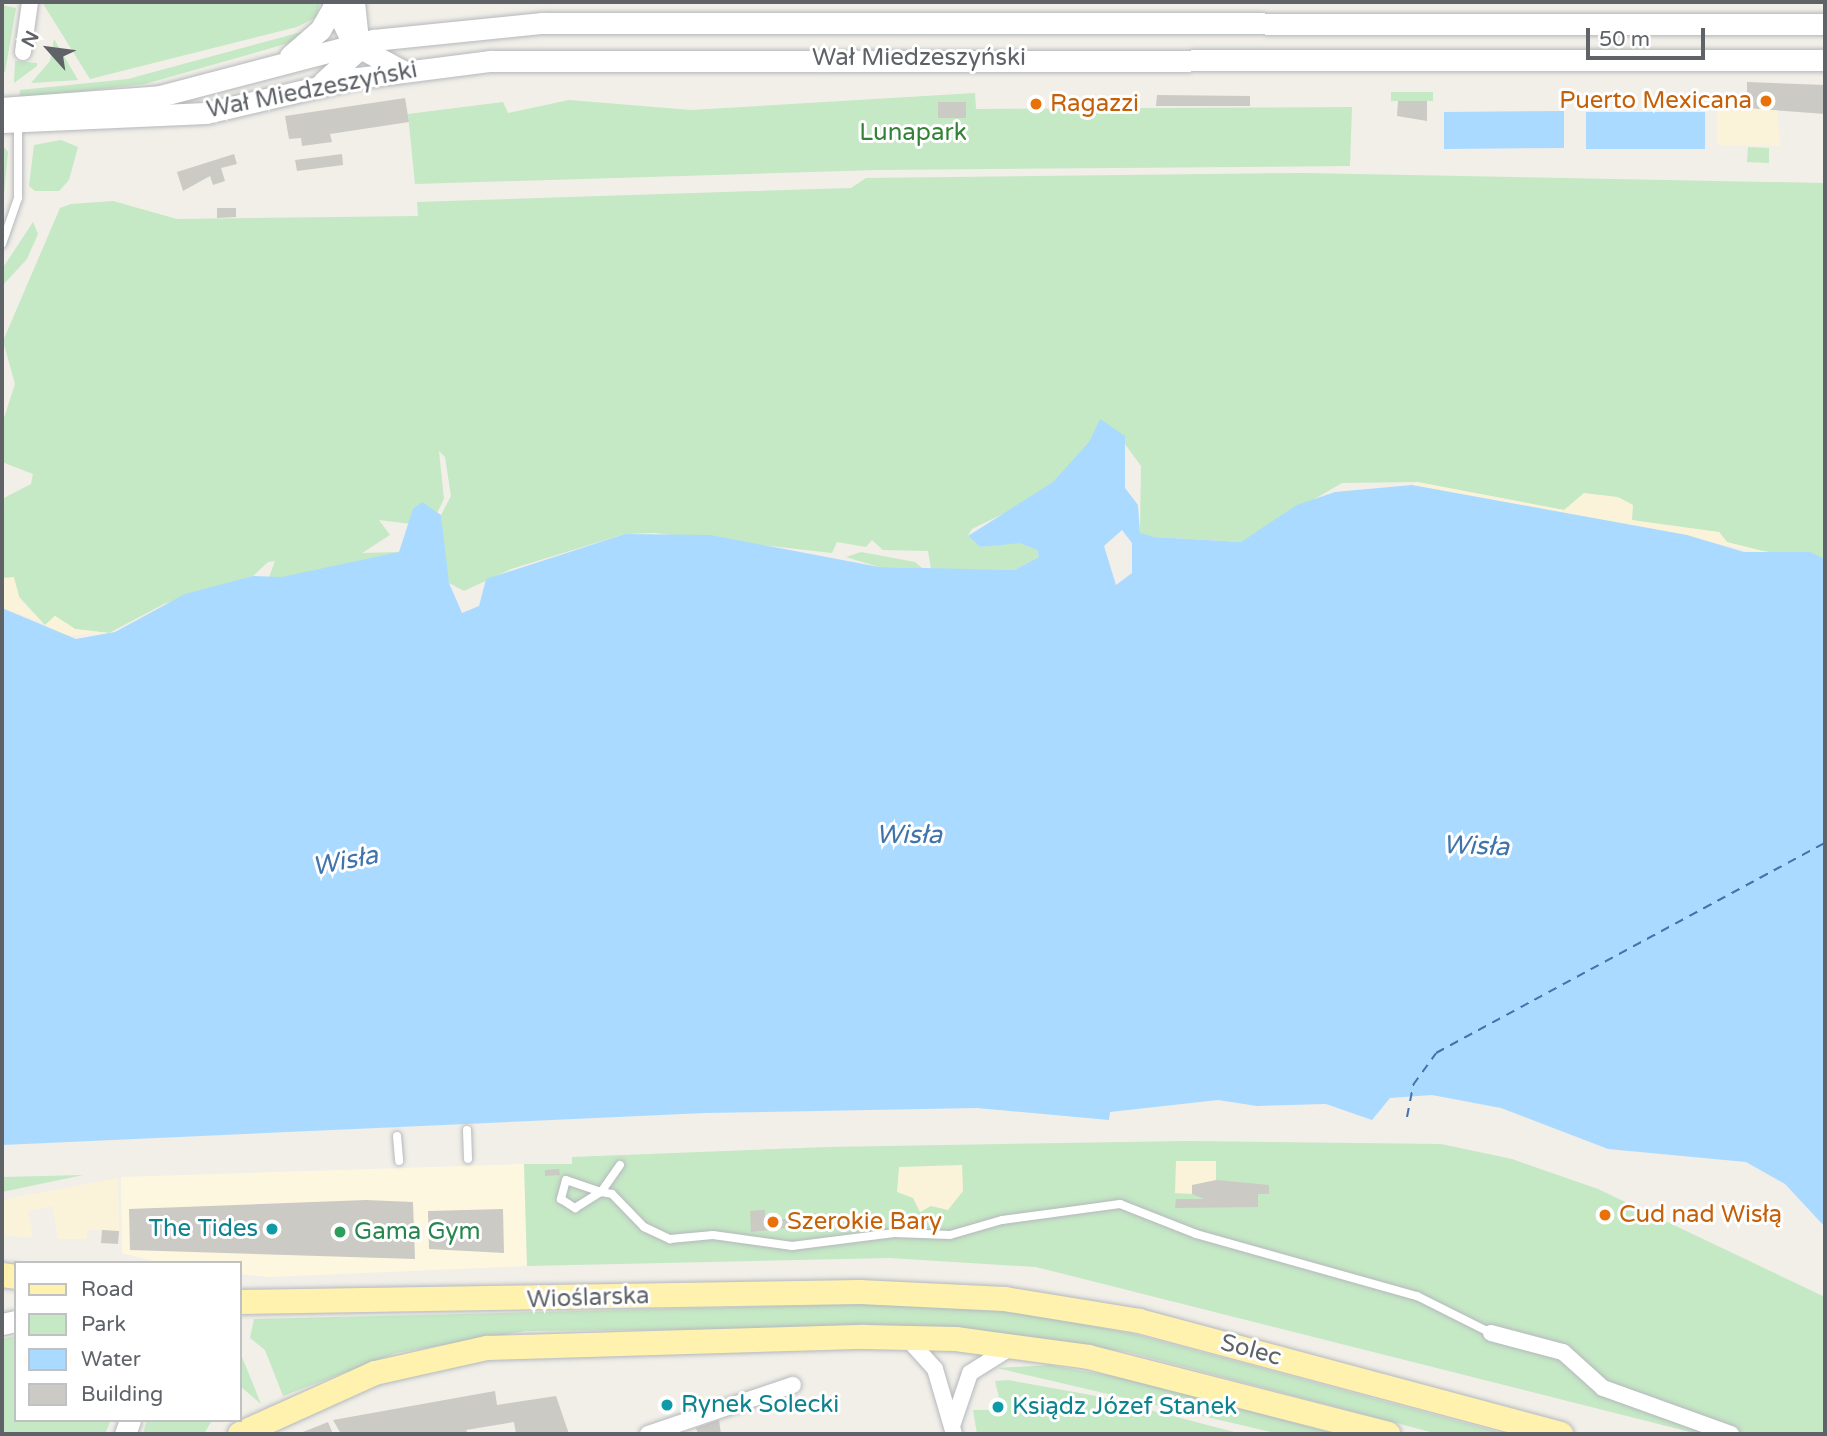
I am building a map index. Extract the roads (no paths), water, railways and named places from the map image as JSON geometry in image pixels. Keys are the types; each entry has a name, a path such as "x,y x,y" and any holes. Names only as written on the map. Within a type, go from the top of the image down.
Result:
{"main road":[{"path":"345,6 373,31 397,36"},
{"path":"345,6 358,45 401,70"},
{"path":"281,62 345,6"},
{"name":"Wał Miedzeszyński","path":"11,115 160,96 281,62 397,36 542,23 1825,24"},
{"path":"318,85 358,45"},
{"name":"Wał Miedzeszyński","path":"11,115 206,113 318,85 401,70 569,58 1825,60"},
{"name":"Wioślarska","path":"242,1303 935,1294"},
{"name":"Solec","path":"935,1294 1047,1303 1139,1321 1561,1434"},
{"name":"Wioślarska","path":"240,1434 375,1373 486,1348 907,1338"},
{"name":"Solec","path":"907,1338 1013,1346 1130,1365 1388,1434"}],"street":[{"path":"23,52 30,2"},
{"path":"1491,1333 1563,1352 1603,1388 1731,1434"},
{"path":"907,1338 935,1369 953,1430"},
{"path":"953,1430 970,1373 1013,1346"},
{"path":"648,1434 793,1385"}],"lane":[{"path":"2,244 18,198 11,115"},
{"path":"467,1130 468,1159"},
{"path":"397,1136 398,1161"},
{"path":"620,1165 601,1192 575,1208 561,1199 559,1187 570,1179 601,1192 623,1200 644,1227 670,1239 713,1235 792,1246 894,1233 950,1235 1002,1220 1120,1203 1196,1234 1416,1296 1491,1333"}],"water":[{"path":"1564,111 1564,148 1444,149 1444,112"},
{"path":"1586,112 1705,112 1705,149 1586,149"},
{"name":"Wisła","path":"1100,419 1125,436 1125,488 1138,505 1140,533 1155,537 1241,542 1297,505 1335,492 1412,485 1687,535 1744,552 1810,552 1825,559 1825,1227 1785,1184 1746,1162 1608,1149 1501,1108 1432,1095 1390,1098 1372,1120 1326,1104 1257,1106 1218,1100 1110,1112 1109,1120 977,1108 705,1113 2,1145 2,608 76,639 115,632 185,594 253,576 282,577 399,552 413,509 422,502 441,515 449,583 462,613 479,606 486,579 625,534 710,535 879,567 1014,570 1039,557 1037,550 1020,543 980,547 968,536 1053,482 1089,442","holes":["1122,530 1132,543 1132,573 1116,585 1104,546"]}],"place":[{"name":"Puerto Mexicana","path":"1766,101"},
{"name":"Ragazzi","path":"1036,104"},
{"name":"Cud nad Wisłą","path":"1605,1215"},
{"name":"Szerokie Bary","path":"773,1222"},
{"name":"The Tides","path":"272,1229"},
{"name":"Gama Gym","path":"340,1232"},
{"name":"Rynek Solecki","path":"667,1405"},
{"name":"Ksiądz Józef Stanek","path":"998,1407"}],"park label":[{"name":"Lunapark","path":"913,133"}]}
